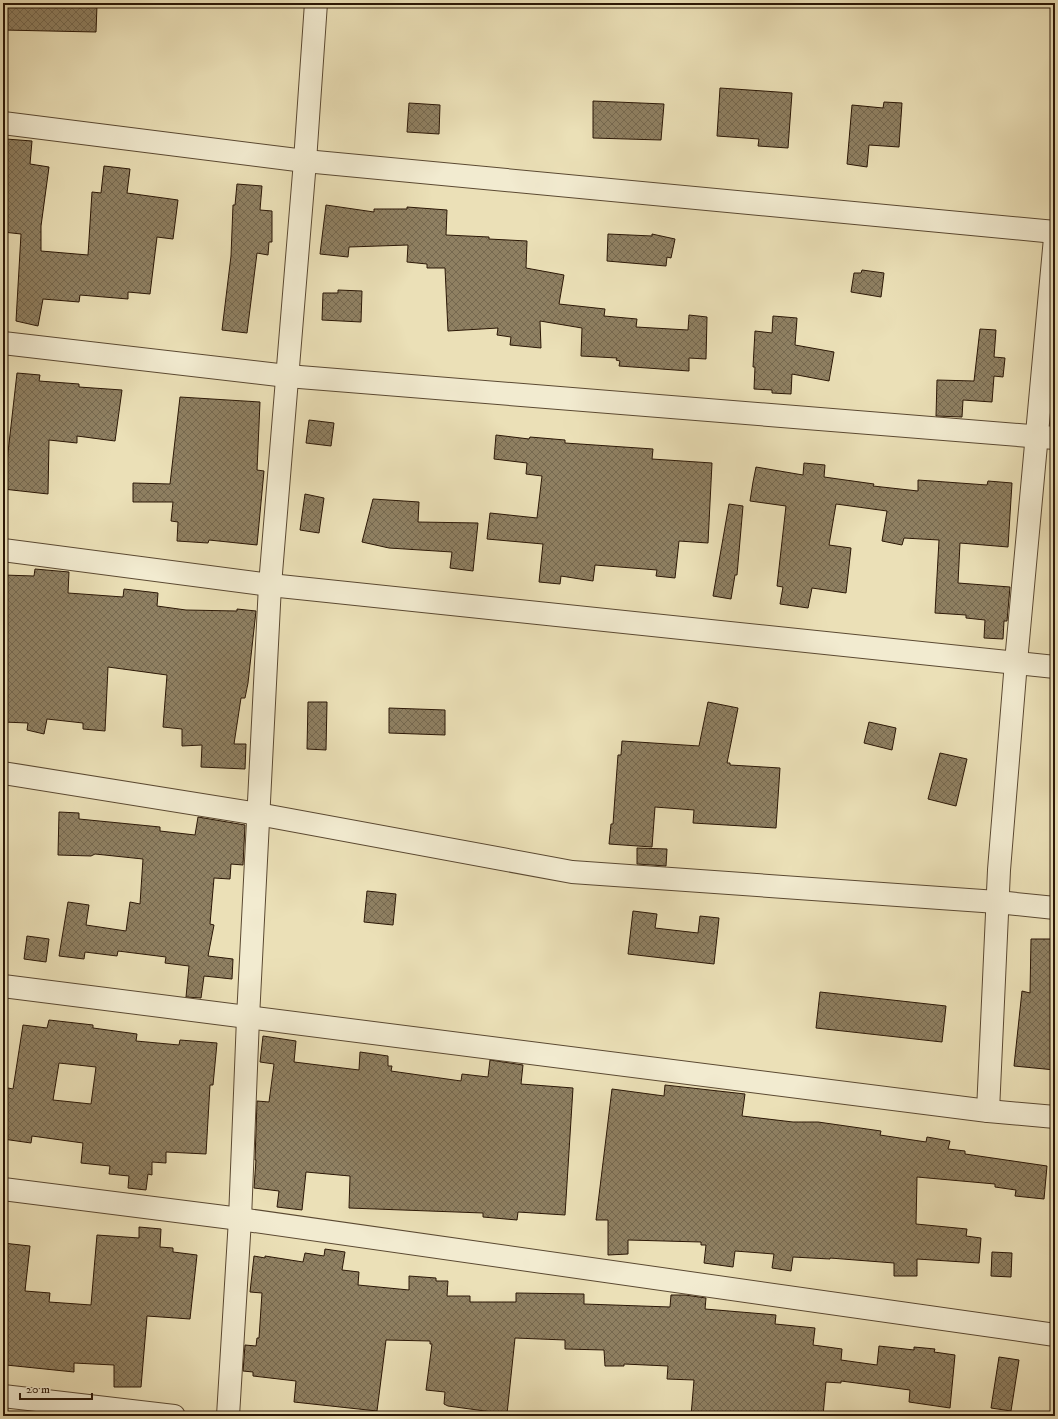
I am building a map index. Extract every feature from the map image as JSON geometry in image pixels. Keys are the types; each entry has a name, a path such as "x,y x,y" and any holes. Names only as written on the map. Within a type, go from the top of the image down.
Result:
{"street":[{"path":"228,1416 240,1219 248,1018 270,585 305,161 316,3"},
{"path":"3,123 305,161 1055,232"},
{"path":"988,1111 998,902 1016,662 1046,438 1055,238"},
{"path":"3,343 287,376 1046,438"},
{"path":"3,550 270,585 1055,667"},
{"path":"3,772 258,814 572,872 998,902 1055,908"},
{"path":"3,986 988,1111 1055,1117"},
{"path":"3,1189 240,1219 1055,1335"},
{"path":"3,1396 174,1416"}],"building":[{"path":"3,4 74,7 75,4 97,5 96,32 3,30"},
{"path":"720,88 792,93 788,148 758,146 759,139 717,136"},
{"path":"593,101 664,104 661,140 593,138"},
{"path":"884,102 902,103 899,147 869,145 867,167 847,164 852,105 883,108"},
{"path":"409,103 440,105 439,134 407,132"},
{"path":"6,139 32,141 30,164 49,167 41,226 41,251 88,255 92,192 101,193 104,166 130,169 127,193 178,200 173,239 157,237 150,294 128,292 128,299 80,295 79,302 43,299 38,326 16,321 21,234 3,232 3,159 5,160"},
{"path":"237,184 262,186 260,210 272,211 272,242 269,242 268,255 257,253 247,333 222,330 231,256 233,205 235,205"},
{"path":"326,205 374,212 374,209 407,209 407,207 447,210 446,235 527,241 526,268 564,275 559,304 605,309 604,316 637,319 636,327 688,330 689,315 707,317 706,359 689,358 689,371 619,366 620,361 616,360 617,358 581,356 582,328 540,321 541,348 510,345 511,337 497,335 498,328 448,331 445,268 427,268 427,264 407,262 408,245 349,247 348,257 320,254"},
{"path":"608,234 652,236 652,234 675,239 671,258 667,257 666,266 607,261"},
{"path":"862,270 884,273 881,297 851,292 854,273 861,273"},
{"path":"338,290 362,291 361,322 322,320 323,293 338,293"},
{"path":"773,316 797,318 795,345 834,352 829,381 792,374 791,394 772,393 772,390 754,389 755,367 753,367 755,331 772,333"},
{"path":"980,329 996,330 994,357 1005,358 1003,377 994,376 992,402 963,400 962,417 936,416 937,380 974,381"},
{"path":"17,373 40,375 39,381 79,384 79,387 122,390 115,441 77,436 77,443 49,440 48,494 3,489 3,470 6,470"},
{"path":"180,397 260,402 257,470 264,471 257,545 209,540 208,543 177,541 178,522 171,521 173,502 133,502 133,483 170,484"},
{"path":"309,420 334,423 331,446 306,443"},
{"path":"496,435 529,439 530,437 565,440 565,443 653,449 652,459 712,463 708,543 679,541 675,578 656,576 657,570 595,565 593,581 561,576 560,584 539,582 543,544 487,539 490,513 537,518 542,476 526,474 527,463 494,459"},
{"path":"804,463 825,465 824,477 874,484 873,486 918,491 918,480 987,485 988,481 1012,483 1008,547 960,543 958,583 1010,587 1007,621 1004,621 1003,639 984,638 985,620 966,618 966,615 935,613 939,540 904,538 902,545 882,541 887,511 836,504 829,545 851,548 846,593 812,588 808,608 780,604 783,587 777,586 786,506 750,501 753,482 756,467 803,475"},
{"path":"305,494 324,498 319,533 300,530"},
{"path":"373,499 419,502 418,522 478,523 473,571 450,568 452,552 389,548 362,542"},
{"path":"729,504 743,506 737,575 735,575 731,599 713,596"},
{"path":"35,569 69,572 68,593 123,597 124,589 158,593 157,606 186,610 237,611 237,609 256,611 248,683 245,698 241,698 234,744 246,744 245,769 201,767 202,745 182,746 182,729 163,727 167,675 108,667 105,731 83,729 83,723 47,719 44,734 27,730 28,723 3,722 3,575 34,576"},
{"path":"308,702 327,702 326,750 307,749"},
{"path":"708,702 738,708 727,763 730,763 730,765 780,768 776,828 693,823 694,810 655,807 652,847 609,844 611,824 613,824 618,755 621,755 622,741 699,746"},
{"path":"389,708 445,710 445,735 389,733"},
{"path":"869,722 896,728 892,750 864,743"},
{"path":"940,753 967,759 956,806 928,799"},
{"path":"59,812 79,813 79,819 160,827 160,831 195,835 198,817 245,825 243,865 231,864 230,879 214,878 210,924 214,925 208,956 233,959 232,979 204,976 201,998 186,997 189,966 165,963 166,957 118,951 117,956 85,952 84,959 59,956 68,902 89,905 86,925 126,931 130,902 140,904 143,859 95,854 91,856 58,855"},
{"path":"637,848 667,849 666,866 637,864"},
{"path":"367,891 396,894 393,925 364,922"},
{"path":"633,911 657,914 655,928 698,933 700,916 719,918 714,964 628,954"},
{"path":"27,936 49,939 46,962 24,959"},
{"path":"1031,939 1055,939 1055,1070 1014,1066 1022,991 1030,993"},
{"path":"820,992 946,1006 942,1042 816,1028"},
{"path":"49,1020 93,1025 93,1028 137,1034 136,1041 179,1045 180,1040 217,1043 213,1085 210,1085 206,1154 166,1152 166,1163 152,1162 152,1175 148,1174 146,1190 128,1188 129,1176 109,1174 110,1166 81,1163 83,1143 32,1136 31,1143 3,1139 3,1087 13,1089 23,1025 47,1028","holes":["59,1063 96,1067 91,1104 53,1100"]},
{"path":"263,1036 296,1041 294,1062 359,1070 360,1052 388,1056 388,1066 392,1066 391,1071 461,1081 462,1074 488,1077 490,1060 523,1065 521,1084 573,1088 565,1215 518,1212 517,1220 483,1217 483,1213 349,1208 350,1176 306,1172 302,1210 277,1207 279,1191 254,1188 257,1101 269,1102 274,1064 260,1062"},
{"path":"665,1085 745,1094 742,1116 793,1122 818,1122 881,1131 880,1135 926,1142 927,1137 950,1141 948,1149 965,1151 965,1154 1047,1166 1044,1199 1015,1196 1016,1190 995,1187 995,1184 917,1177 916,1224 967,1229 966,1236 981,1238 979,1263 917,1259 917,1276 894,1276 894,1263 830,1258 793,1257 791,1271 772,1268 774,1254 735,1251 733,1267 704,1263 706,1245 701,1245 701,1242 628,1240 628,1254 608,1255 608,1220 596,1220 612,1089 664,1096"},
{"path":"139,1227 161,1229 160,1247 173,1248 173,1252 197,1255 190,1319 147,1316 141,1387 114,1387 114,1365 74,1363 74,1372 6,1365 7,1361 3,1360 3,1243 30,1246 25,1291 50,1293 49,1302 91,1305 97,1235 139,1238"},
{"path":"325,1249 345,1252 342,1270 359,1272 358,1285 409,1290 409,1276 436,1278 436,1281 448,1281 447,1296 470,1296 470,1302 516,1302 516,1293 584,1294 584,1304 670,1307 671,1295 685,1295 706,1298 705,1309 776,1315 775,1324 815,1328 813,1345 842,1349 841,1360 877,1365 879,1346 914,1350 914,1347 935,1349 934,1352 955,1355 950,1408 909,1402 910,1390 841,1381 841,1383 826,1382 823,1416 691,1416 694,1380 667,1379 668,1366 624,1364 624,1366 605,1366 604,1350 565,1349 565,1340 515,1338 507,1414 448,1406 444,1404 445,1392 426,1390 432,1344 430,1344 430,1341 386,1340 377,1411 294,1402 296,1381 253,1376 253,1372 243,1371 245,1345 256,1346 257,1338 259,1338 262,1293 250,1292 254,1256 265,1258 265,1256 303,1262 305,1253 324,1256"},
{"path":"992,1252 1012,1253 1011,1277 991,1276"},
{"path":"999,1357 1019,1360 1011,1411 991,1408"}]}
